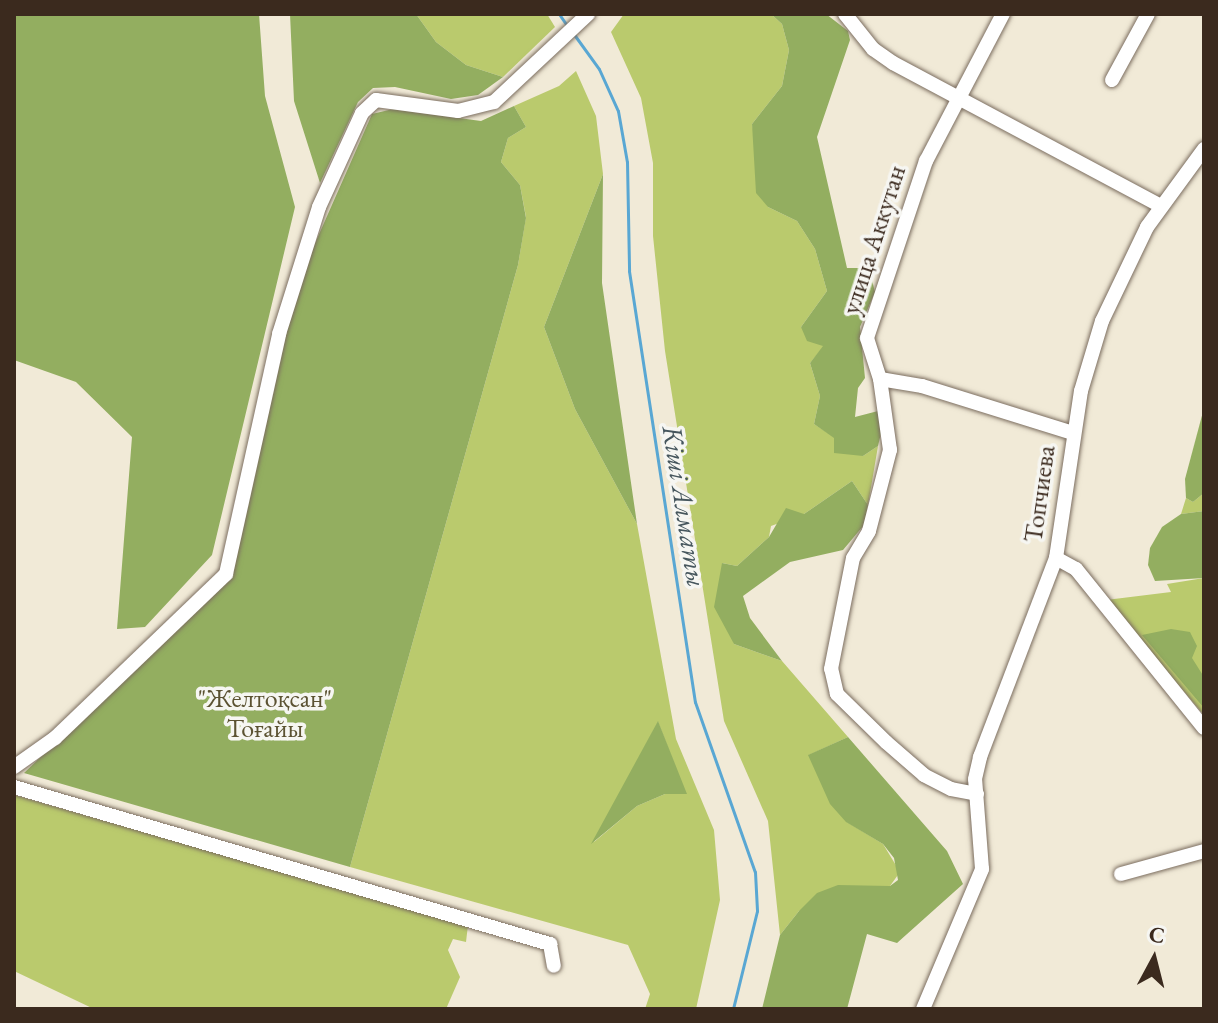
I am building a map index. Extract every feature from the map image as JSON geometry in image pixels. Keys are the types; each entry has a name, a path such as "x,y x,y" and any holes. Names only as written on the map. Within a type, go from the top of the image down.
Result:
{"street":[{"path":"14,767 55,738 226,574 279,334 319,207 362,113 376,100 394,99 476,110 494,102 588,14"},
{"path":"845,14 873,49 1161,206"},
{"name":"улица Аккутан","path":"977,794 951,789 924,775 837,694 832,682 849,573 869,531 890,450 880,379 867,338 926,161 1003,14"},
{"path":"1112,80 1148,14"},
{"name":"Топчиева","path":"923,1009 982,869 977,794 980,757 1056,558 1073,433 1102,321 1161,206 1204,149"},
{"path":"880,379 922,386 1073,433"},
{"path":"1056,558 1076,569 1204,728"},
{"path":"14,787 550,944 554,966"},
{"path":"1121,874 1204,851"}],"green space":[{"name":"\"Желтоқсан\" Тоғайы","path":"14,14 259,14 265,96 295,207 212,555 145,627 117,629 132,437 76,382 14,360"},
{"path":"290,14 416,14 436,42 466,65 503,77 478,95 451,99 395,87 373,88 358,102 320,183 294,101"},
{"path":"416,14 547,14 555,27 503,77 466,65 436,42"},
{"path":"624,14 771,14 782,24 789,50 782,86 752,124 768,207 797,221 815,249 827,291 801,327 824,346 810,363 820,396 814,424 863,456 878,446 868,505 852,481 804,514 771,526 769,537 737,566 722,563 734,644 782,661 848,737 809,755 847,822 883,844 900,872 890,886 799,911 780,935 768,821 724,721 665,351 653,236 653,163 641,98 611,32"},
{"path":"771,14 826,14 848,31 850,40 817,137 847,268 869,268 875,292 860,327 865,378 858,388 855,417 878,411 883,425 878,446 863,456 834,453 834,438 814,424 820,396 810,363 823,346 807,341 801,327 827,291 815,249 797,221 768,207 756,193 752,124 782,86 789,50 782,24"},
{"path":"576,71 596,116 603,174 544,327 575,409 637,524 676,739 714,830 720,900 696,1009 645,1009 650,994 628,945 350,867 518,265 526,217 520,185 501,162 508,138 526,127 514,106 559,86","holes":["658,722 686,794 665,794 637,806 594,842"]},
{"name":"\"Желтоқсан\" Тоғайы","path":"514,106 526,127 508,138 501,162 520,185 526,218 518,265 350,867 24,773 229,577 298,282 372,114 393,109 481,121"},
{"path":"603,174 602,283 637,524 575,409 544,327"},
{"path":"1204,408 1204,493 1193,502 1186,498 1185,479"},
{"path":"852,481 868,505 864,525 843,550 790,562 743,596 750,618 782,661 734,644 714,607 722,563 737,566 769,537 786,508 804,514"},
{"path":"1204,493 1204,511 1181,514 1186,498 1193,502"},
{"path":"1204,511 1204,578 1155,581 1148,565 1150,548 1162,527 1181,514"},
{"path":"1204,578 1204,715 1106,600 1171,592 1167,584"},
{"path":"1171,629 1190,632 1197,646 1192,658 1204,677 1204,708 1142,635"},
{"path":"658,721 687,794 665,794 637,806 591,844"},
{"path":"848,737 947,851 963,884 897,943 867,934 847,1009 762,1009 780,935 817,893 838,885 890,886 898,880 894,858 883,844 846,822 830,804 808,755"},
{"path":"14,795 468,925 466,942 453,939 448,950 460,977 446,1009 94,1009 14,971"}],"waterway":[{"name":"Кіші Алматы","path":"559,14 568,27"},
{"name":"Кіші Алматы","path":"573,33 599,69 618,111 627,162 629,271 695,702 755,872 757,911 733,1009"}]}
